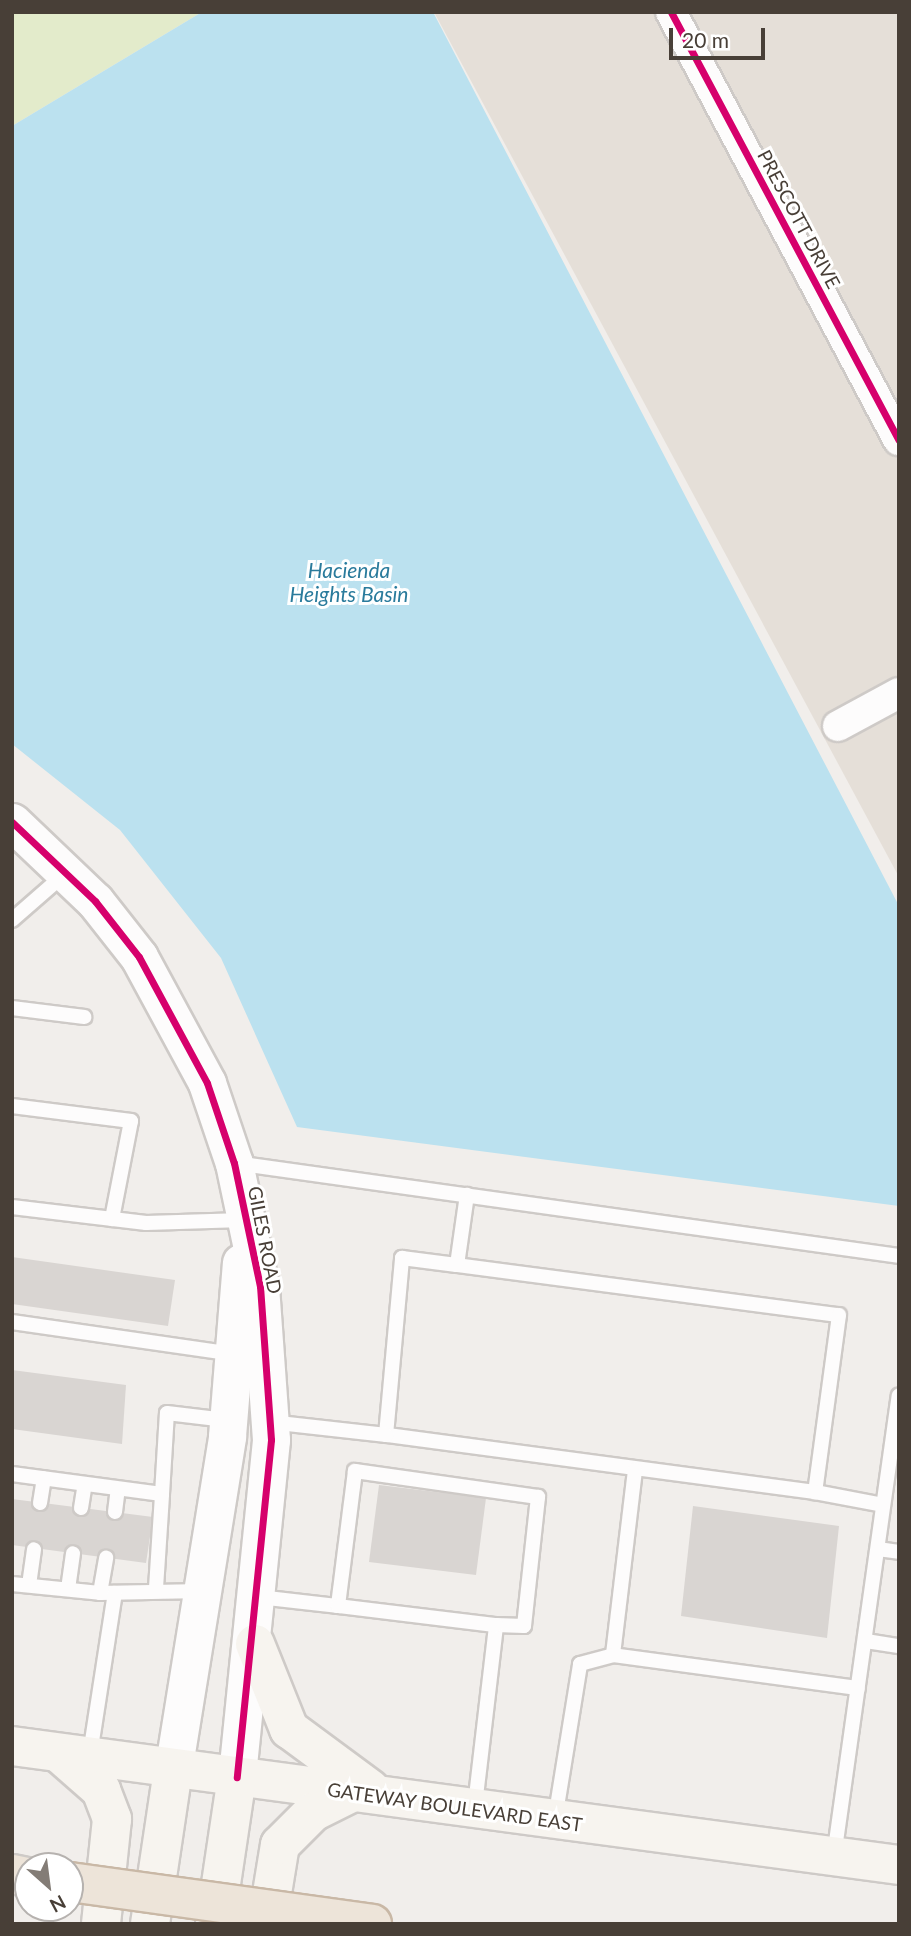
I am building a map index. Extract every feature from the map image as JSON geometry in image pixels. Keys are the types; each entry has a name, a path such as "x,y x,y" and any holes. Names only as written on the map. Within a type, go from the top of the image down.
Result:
{"highway":[{"path":"84,1884 372,1924"}],"main road":[{"path":"255,1644 289,1728 369,1796"},
{"name":"GATEWAY BOULEVARD EAST","path":"12,1746 173,1771 237,1777 899,1865"},
{"path":"75,1756 101,1790 112,1819 101,1924"},
{"path":"150,1924 173,1771"},
{"path":"215,1924 237,1777"},
{"path":"267,1924 280,1845 313,1812 369,1796"}],"street":[{"name":"PRESCOTT DRIVE","path":"671,12 899,440"},
{"path":"838,726 899,693"},
{"name":"GILES ROAD","path":"12,822 67,872 139,957 177,1019 234,1163 260,1286 270,1422 255,1644 237,1777"},
{"name":"GILES ROAD","path":"173,1771 206,1591 228,1420 245,1220"},
{"path":"228,1420 270,1422"},
{"path":"206,1591 259,1597"}],"lane":[{"path":"12,920 67,872"},
{"path":"12,1008 84,1017"},
{"path":"12,1106 131,1121 111,1219"},
{"path":"234,1163 899,1256"},
{"path":"457,1265 467,1195"},
{"path":"12,1207 111,1219 245,1220"},
{"path":"386,1435 402,1258 839,1315 815,1492"},
{"path":"12,1322 233,1354"},
{"path":"834,1857 899,1396"},
{"path":"156,1588 167,1413 228,1420"},
{"path":"270,1422 815,1492 883,1505"},
{"path":"613,1655 635,1470"},
{"path":"259,1597 496,1625 524,1626 538,1497 355,1471 338,1606"},
{"path":"12,1474 162,1494"},
{"path":"40,1503 44,1478"},
{"path":"81,1508 85,1484"},
{"path":"115,1512 118,1489"},
{"path":"29,1585 34,1549"},
{"path":"878,1549 899,1552"},
{"path":"68,1589 73,1553"},
{"path":"75,1756 108,1593 106,1558"},
{"path":"12,1584 108,1593 156,1588 206,1591"},
{"path":"475,1810 496,1625"},
{"path":"866,1641 899,1646"},
{"path":"555,1820 580,1664 613,1655 858,1688"}],"shaded area":[{"path":"434,12 899,12 899,877"}],"green space":[{"path":"12,12 202,12 12,126"}],"water":[{"name":"Hacienda Heights Basin","path":"202,12 433,12 899,906 899,1206 297,1127 221,958 120,830 12,744 12,126"}],"building":[{"path":"12,1257 175,1280 168,1326 12,1304"},
{"path":"12,1370 126,1385 122,1444 12,1429"},
{"path":"379,1485 486,1498 476,1575 369,1562"},
{"path":"12,1499 153,1517 146,1563 12,1545"},
{"path":"693,1506 839,1526 827,1638 681,1616"}],"cycle path":[{"path":"671,12 899,440"},
{"path":"12,822 95,901 139,957 207,1083 234,1163 260,1286 271,1440 237,1777"}]}
